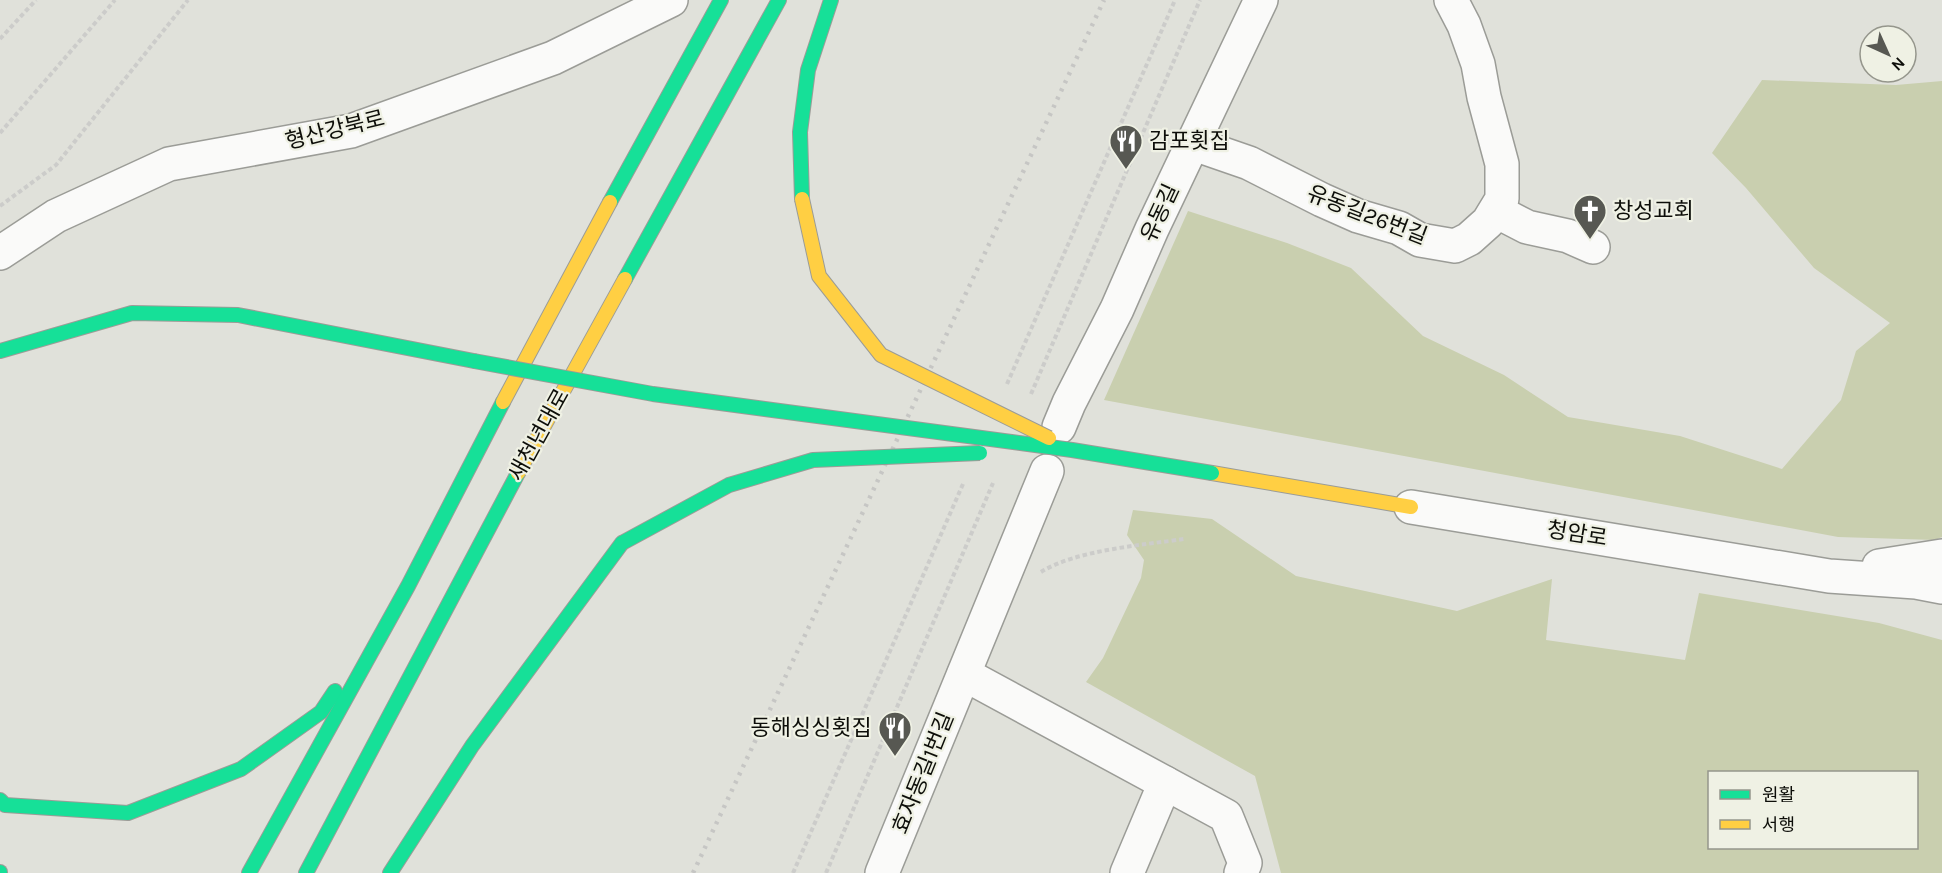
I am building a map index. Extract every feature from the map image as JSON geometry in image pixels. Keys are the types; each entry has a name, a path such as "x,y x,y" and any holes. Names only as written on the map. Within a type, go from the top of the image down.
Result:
{"main road":[{"name":"새천년대로","path":"249,873 408,586 530,349 721,0"},
{"name":"새천년대로","path":"306,873 514,480 779,0"},
{"path":"831,0 808,70 800,132 802,199 819,276 881,355 1066,438"},
{"path":"0,351 132,313 238,315 653,394 1066,438"},
{"path":"390,873 421,822 532,662 622,543 729,485 813,460 1066,438"},
{"name":"청암로","path":"1066,438 1212,473 1411,507"},
{"path":"0,801 5,805 128,813 241,770 321,712 408,586"}],"street":[{"name":"형산강북로","path":"0,253 56,216 169,164 351,131 553,58 671,0"},
{"name":"유동길","path":"1066,438 1069,403 1117,309 1152,229 1261,0"},
{"path":"1451,0 1464,25 1478,64 1484,97 1502,164 1502,199 1496,211 1527,227 1568,236 1593,247"},
{"name":"유동길26번길","path":"1194,144 1249,163 1322,200 1359,216 1399,228 1420,240 1455,246 1469,239 1488,222 1496,211"},
{"path":"1047,471 964,674 1226,816 1243,868"},
{"name":"청암로","path":"1411,507 1829,576 1916,582 1942,587"},
{"path":"1829,576 1842,571 1942,556"},
{"name":"효자동길1번길","path":"882,873 964,674"},
{"path":"1127,873 1165,783"}],"path":[{"path":"0,39 36,0"},
{"path":"0,133 115,0"},
{"path":"0,206 56,165 188,0"},
{"path":"999,586 1016,587 1049,566 1098,551 1184,539"}],"green space":[{"path":"1762,80 1896,85 1942,81 1942,537 1935,540 1838,537 1104,400 1188,211 1287,243 1351,268 1423,336 1504,375 1568,417 1680,436 1782,469 1841,400 1856,351 1890,323 1814,268 1746,188 1712,153"},
{"path":"1133,510 1212,519 1296,576 1457,611 1552,579 1546,640 1685,660 1699,593 1879,623 1942,640 1942,873 1281,873 1255,776 1086,682 1103,658 1141,578 1144,560 1127,535"}],"railway":[{"path":"693,873 1104,0"}],"traffic: fast":[{"path":"610,202 721,0"},
{"path":"625,279 779,0"},
{"path":"802,199 800,132 808,70 831,0"},
{"path":"0,351 132,313 238,315 474,361"},
{"path":"474,361 653,394 1072,450 1212,473"},
{"path":"249,873 408,586 503,402"},
{"path":"622,543 729,485 813,460 980,453"},
{"path":"306,873 518,473"},
{"path":"390,873 472,746 622,543"},
{"path":"0,800 5,805 128,813 241,769 321,712 335,691"}],"traffic: slow":[{"path":"802,199 819,276 881,355 1049,438"},
{"path":"503,402 610,202"},
{"path":"518,473 625,279"},
{"path":"1212,473 1411,507"}],"place":[{"name":"감포횟집","path":"1126,170"},
{"name":"창성교회","path":"1590,240"},
{"name":"동해싱싱횟집","path":"895,757"}]}
